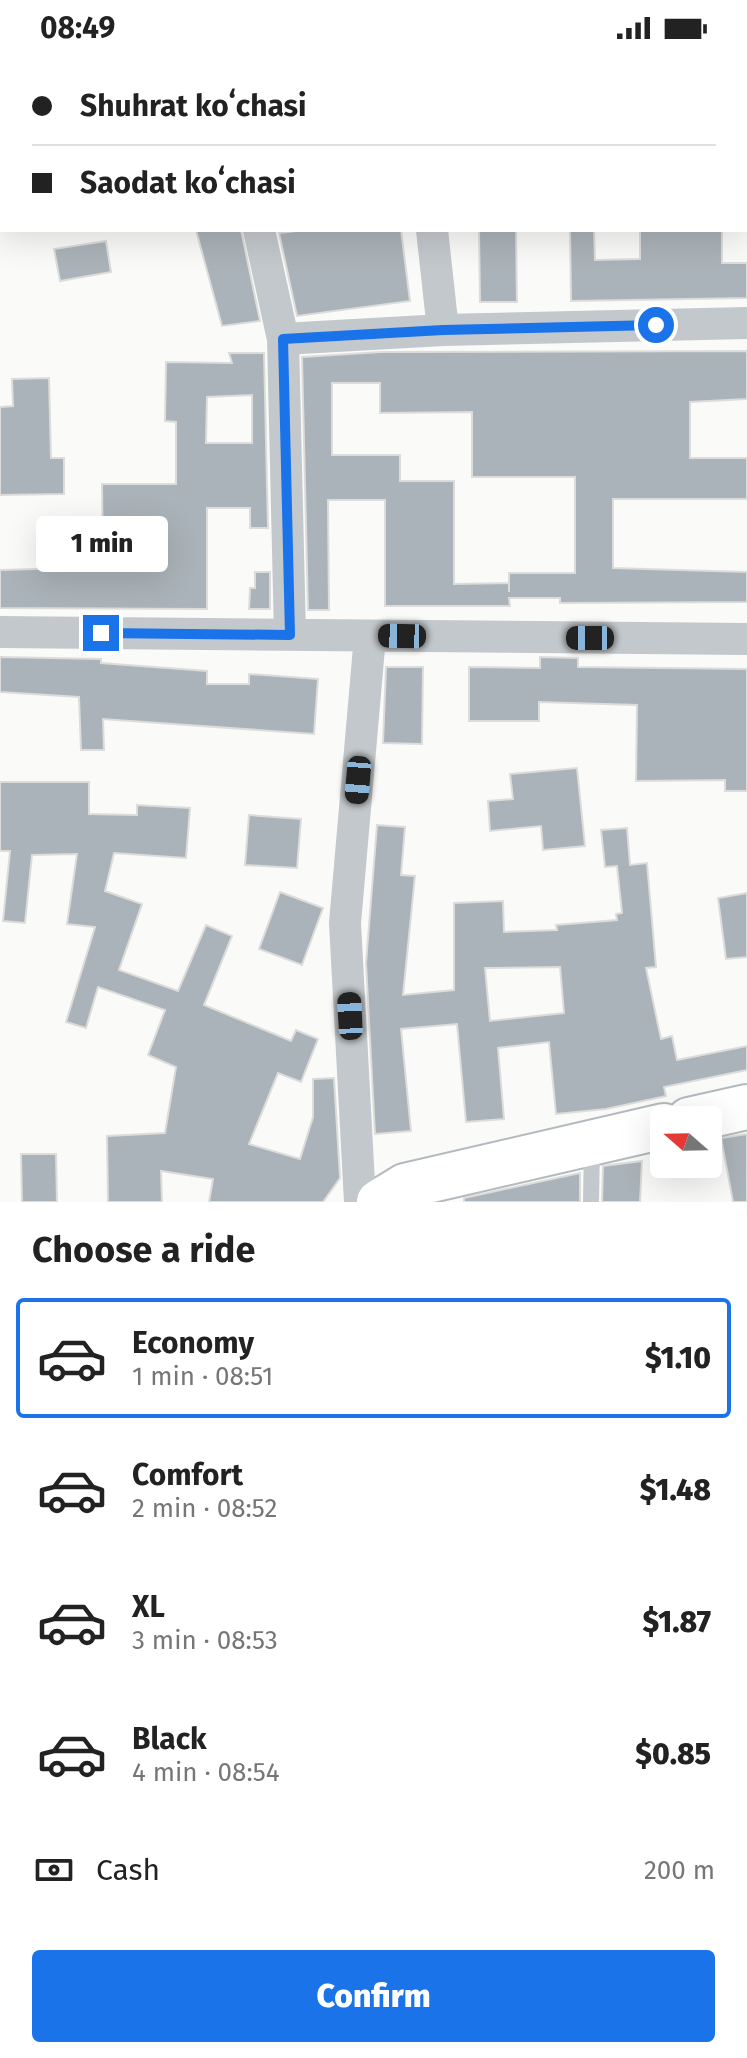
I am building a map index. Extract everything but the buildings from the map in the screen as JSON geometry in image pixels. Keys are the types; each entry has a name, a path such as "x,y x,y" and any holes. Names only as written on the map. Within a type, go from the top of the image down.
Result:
{"main road":[{"path":"722,1113 747,1107"},
{"path":"379,1202 405,1186 650,1129"}],"street":[{"path":"259,232 283,339 290,635"},
{"path":"432,232 443,330"},
{"path":"283,339 443,330 747,323"},
{"path":"0,632 747,639"},
{"path":"360,1202 345,923 370,636"}],"lane":[{"path":"591,1202 592,1142"}],"route":[{"path":"101,633 290,635 283,339 443,330 656,325"}]}
